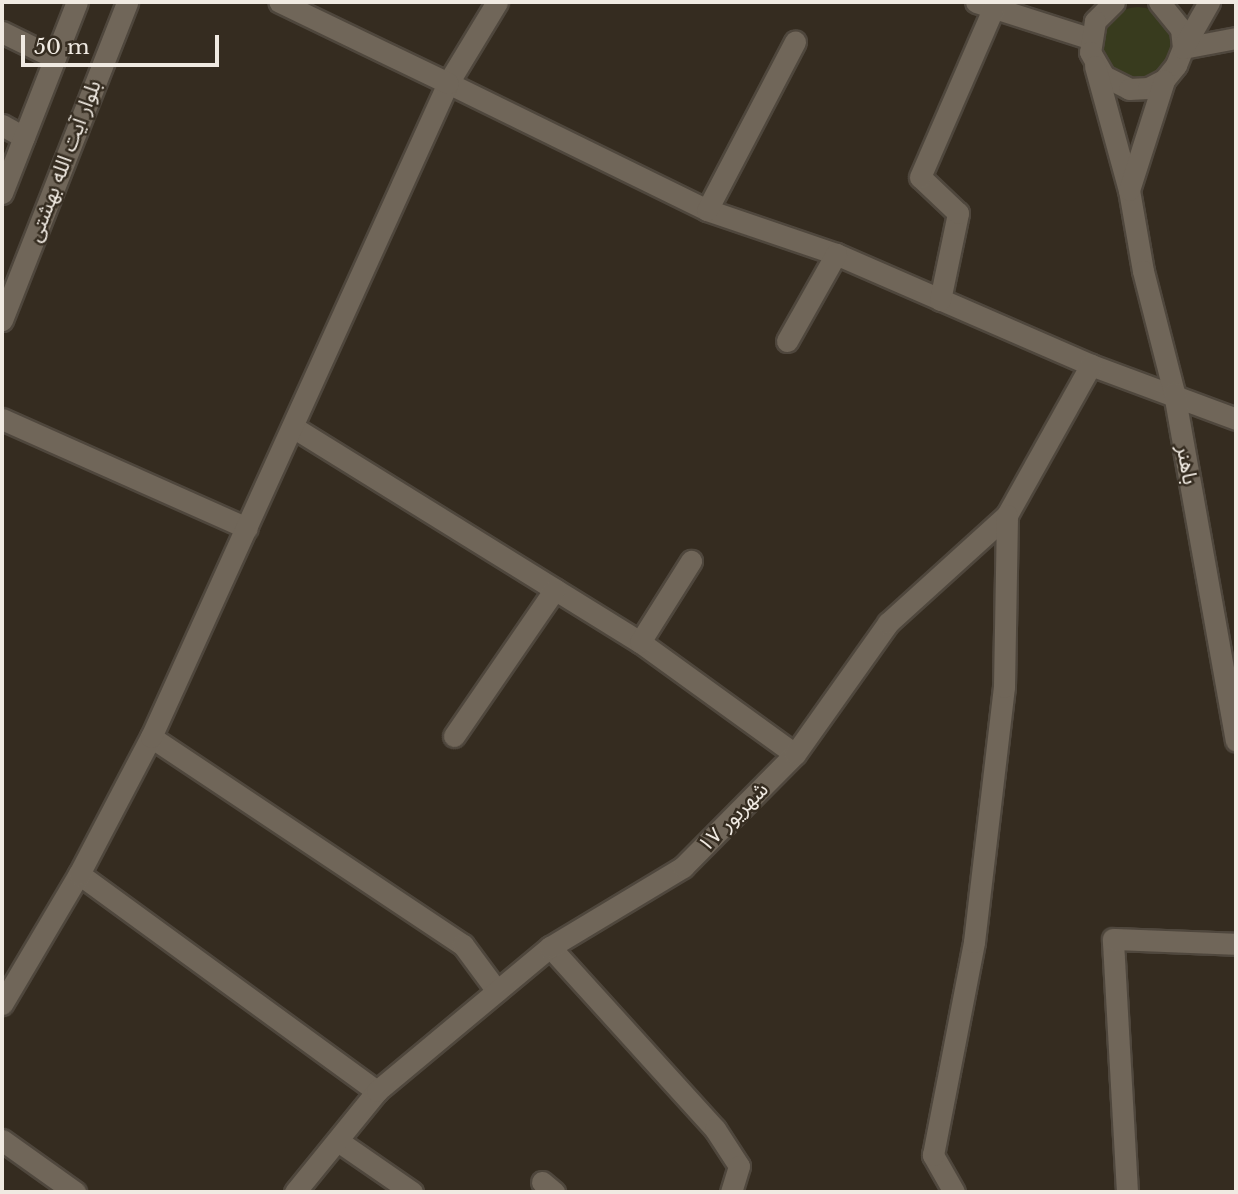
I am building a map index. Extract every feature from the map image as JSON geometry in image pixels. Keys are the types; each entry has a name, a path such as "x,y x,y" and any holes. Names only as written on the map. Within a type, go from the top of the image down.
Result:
{"street":[{"path":"2,194 76,2"},
{"name":"بلوار آیت الله بهشتی","path":"2,320 127,2"},
{"path":"280,2 707,210 836,254 1091,365 1174,393 1236,419"},
{"path":"2,1004 79,874 151,737 449,83 497,2"},
{"path":"940,300 958,214 920,177 984,6 1089,38 1095,21 1114,2"},
{"path":"1159,2 1181,29 1183,48 1236,38"},
{"name":"باهنر","path":"1129,190 1164,80 1176,65 1209,2"},
{"path":"2,32 55,58"},
{"name":"باهنر","path":"1089,38 1129,190 1143,271 1174,393 1236,741"},
{"path":"707,210 795,42"},
{"path":"1095,66 1110,80 1129,89 1147,88 1164,80"},
{"path":"2,125 24,137"},
{"path":"787,341 836,254"},
{"name":"۱۷ شهریور","path":"295,1192 377,1091 550,947 683,867 795,754 888,624 1007,516 1091,365"},
{"path":"2,419 247,528"},
{"path":"293,427 640,642 795,754"},
{"path":"954,1192 933,1155 974,942 1004,687 1007,516"},
{"path":"640,642 691,561"},
{"path":"454,736 555,589"},
{"path":"151,737 463,945 497,991"},
{"path":"79,874 377,1091"},
{"path":"1127,1192 1113,939 1236,944"},
{"path":"550,947 715,1129 739,1166 731,1192"},
{"path":"2,1140 75,1192"},
{"path":"338,1141 412,1192"}],"green space":[{"path":"1138,7 1163,17 1173,42 1163,67 1138,77 1113,67 1103,42 1113,17"}]}
